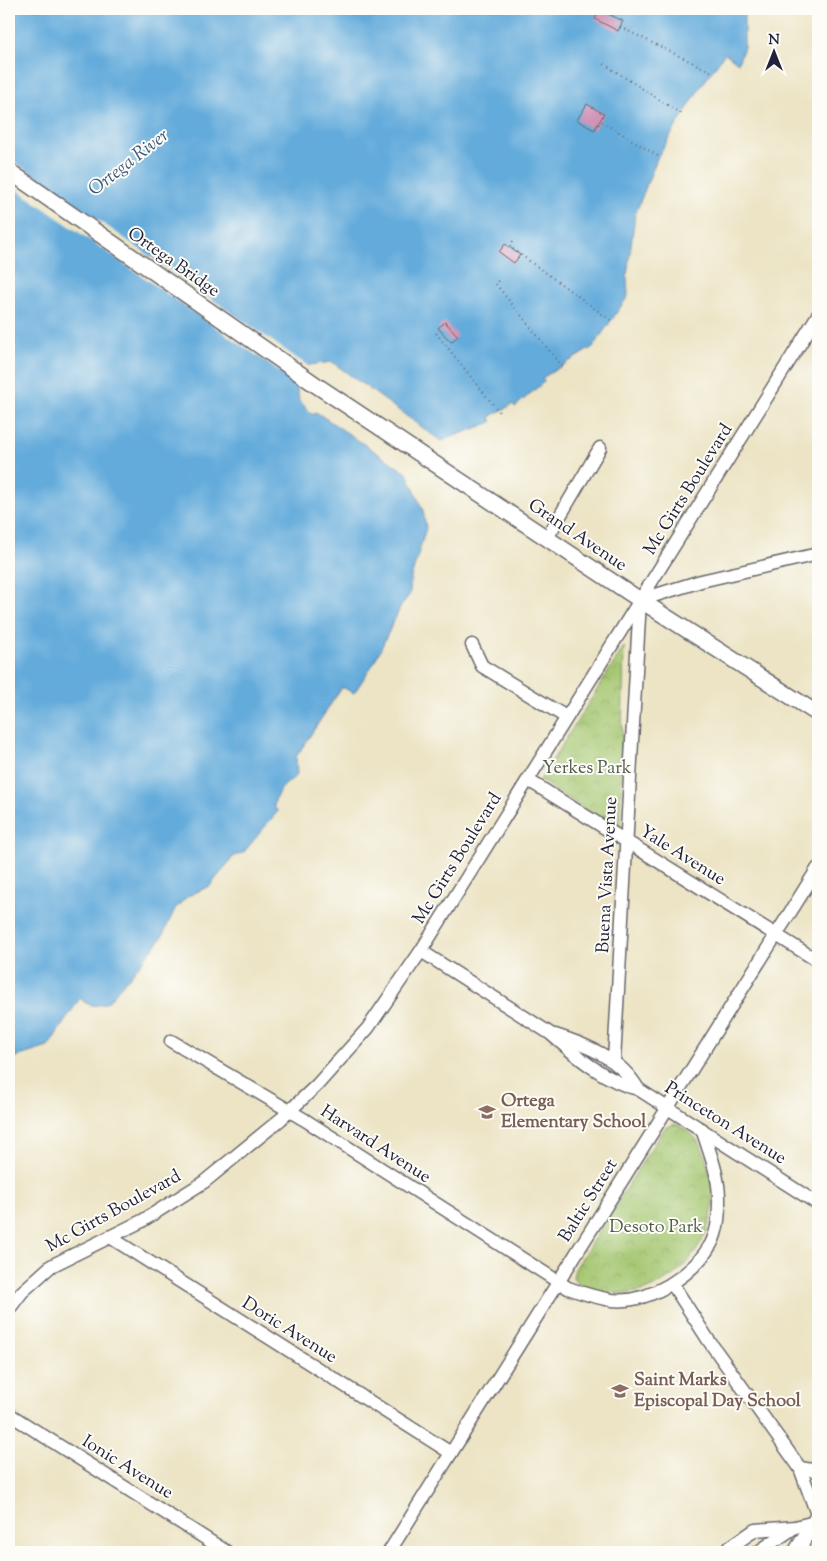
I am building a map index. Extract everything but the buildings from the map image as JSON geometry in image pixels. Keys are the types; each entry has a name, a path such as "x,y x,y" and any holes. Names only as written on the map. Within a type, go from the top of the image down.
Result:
{"main road":[{"name":"Ortega Bridge","path":"9,171 316,385"},
{"name":"Grand Avenue","path":"316,385 640,600 818,714"},
{"path":"796,1552 817,1518"}],"street":[{"name":"Mc Girts Boulevard","path":"9,1309 22,1292 52,1266 110,1237 204,1182 317,1086 368,1028 421,951 818,315"},
{"path":"547,538 600,448"},
{"path":"640,600 701,581 818,554"},
{"name":"Buena Vista Avenue","path":"614,1062 640,600"},
{"path":"472,645 482,666 566,717"},
{"name":"Yale Avenue","path":"528,780 818,961"},
{"name":"Baltic Street","path":"389,1552 668,1110 818,868"},
{"name":"Princeton Avenue","path":"421,951 551,1034 568,1049 623,1086 638,1089 668,1110 702,1129 818,1204"},
{"name":"Princeton Avenue","path":"551,1034 577,1042 614,1062 630,1075 638,1089"},
{"name":"Harvard Avenue","path":"171,1040 289,1111 568,1288 613,1300 639,1297 672,1285"},
{"path":"702,1129 717,1174 719,1205 716,1228 711,1244 672,1285 709,1341 800,1468 817,1518 795,1527 758,1552"},
{"name":"Doric Avenue","path":"110,1237 451,1453"},
{"name":"Ionic Avenue","path":"9,1414 227,1552"},
{"path":"800,1468 818,1471"},
{"path":"723,1552 755,1530 795,1527"}],"path":[{"path":"620,27 712,72"},
{"path":"604,64 683,115"},
{"path":"596,129 601,121 658,156"},
{"path":"513,241 510,247 612,321"},
{"path":"498,281 495,283 565,370"},
{"path":"436,333 500,412"}],"green space":[{"name":"Yerkes Park","path":"624,647 620,832 540,780"},
{"name":"Desoto Park","path":"675,1124 693,1135 701,1146 706,1160 713,1201 712,1212 703,1239 688,1262 667,1280 654,1286 641,1291 619,1293 580,1288 573,1277 575,1269 661,1133 665,1128"}],"water":[{"name":"Ortega River","path":"9,9 744,9 744,47 738,63 725,53 700,88 658,156 635,215 627,276 628,296 593,347 542,378 545,381 515,407 513,404 490,417 492,422 441,441 332,362 309,365 296,383 299,400 312,415 316,412 407,473 423,510 426,528 411,578 410,594 401,606 374,663 354,693 342,687 296,757 297,775 282,788 276,797 274,807 278,811 244,852 233,857 210,886 188,896 175,909 161,939 108,1002 93,1005 86,1003 80,998 48,1047 13,1058 9,1055"}],"pier":[{"path":"9,158 311,368 299,385 9,184"}],"place":[{"name":"Ortega Elementary School","path":"487,1112"},
{"name":"Saint Marks Episcopal Day School","path":"620,1391"}]}
